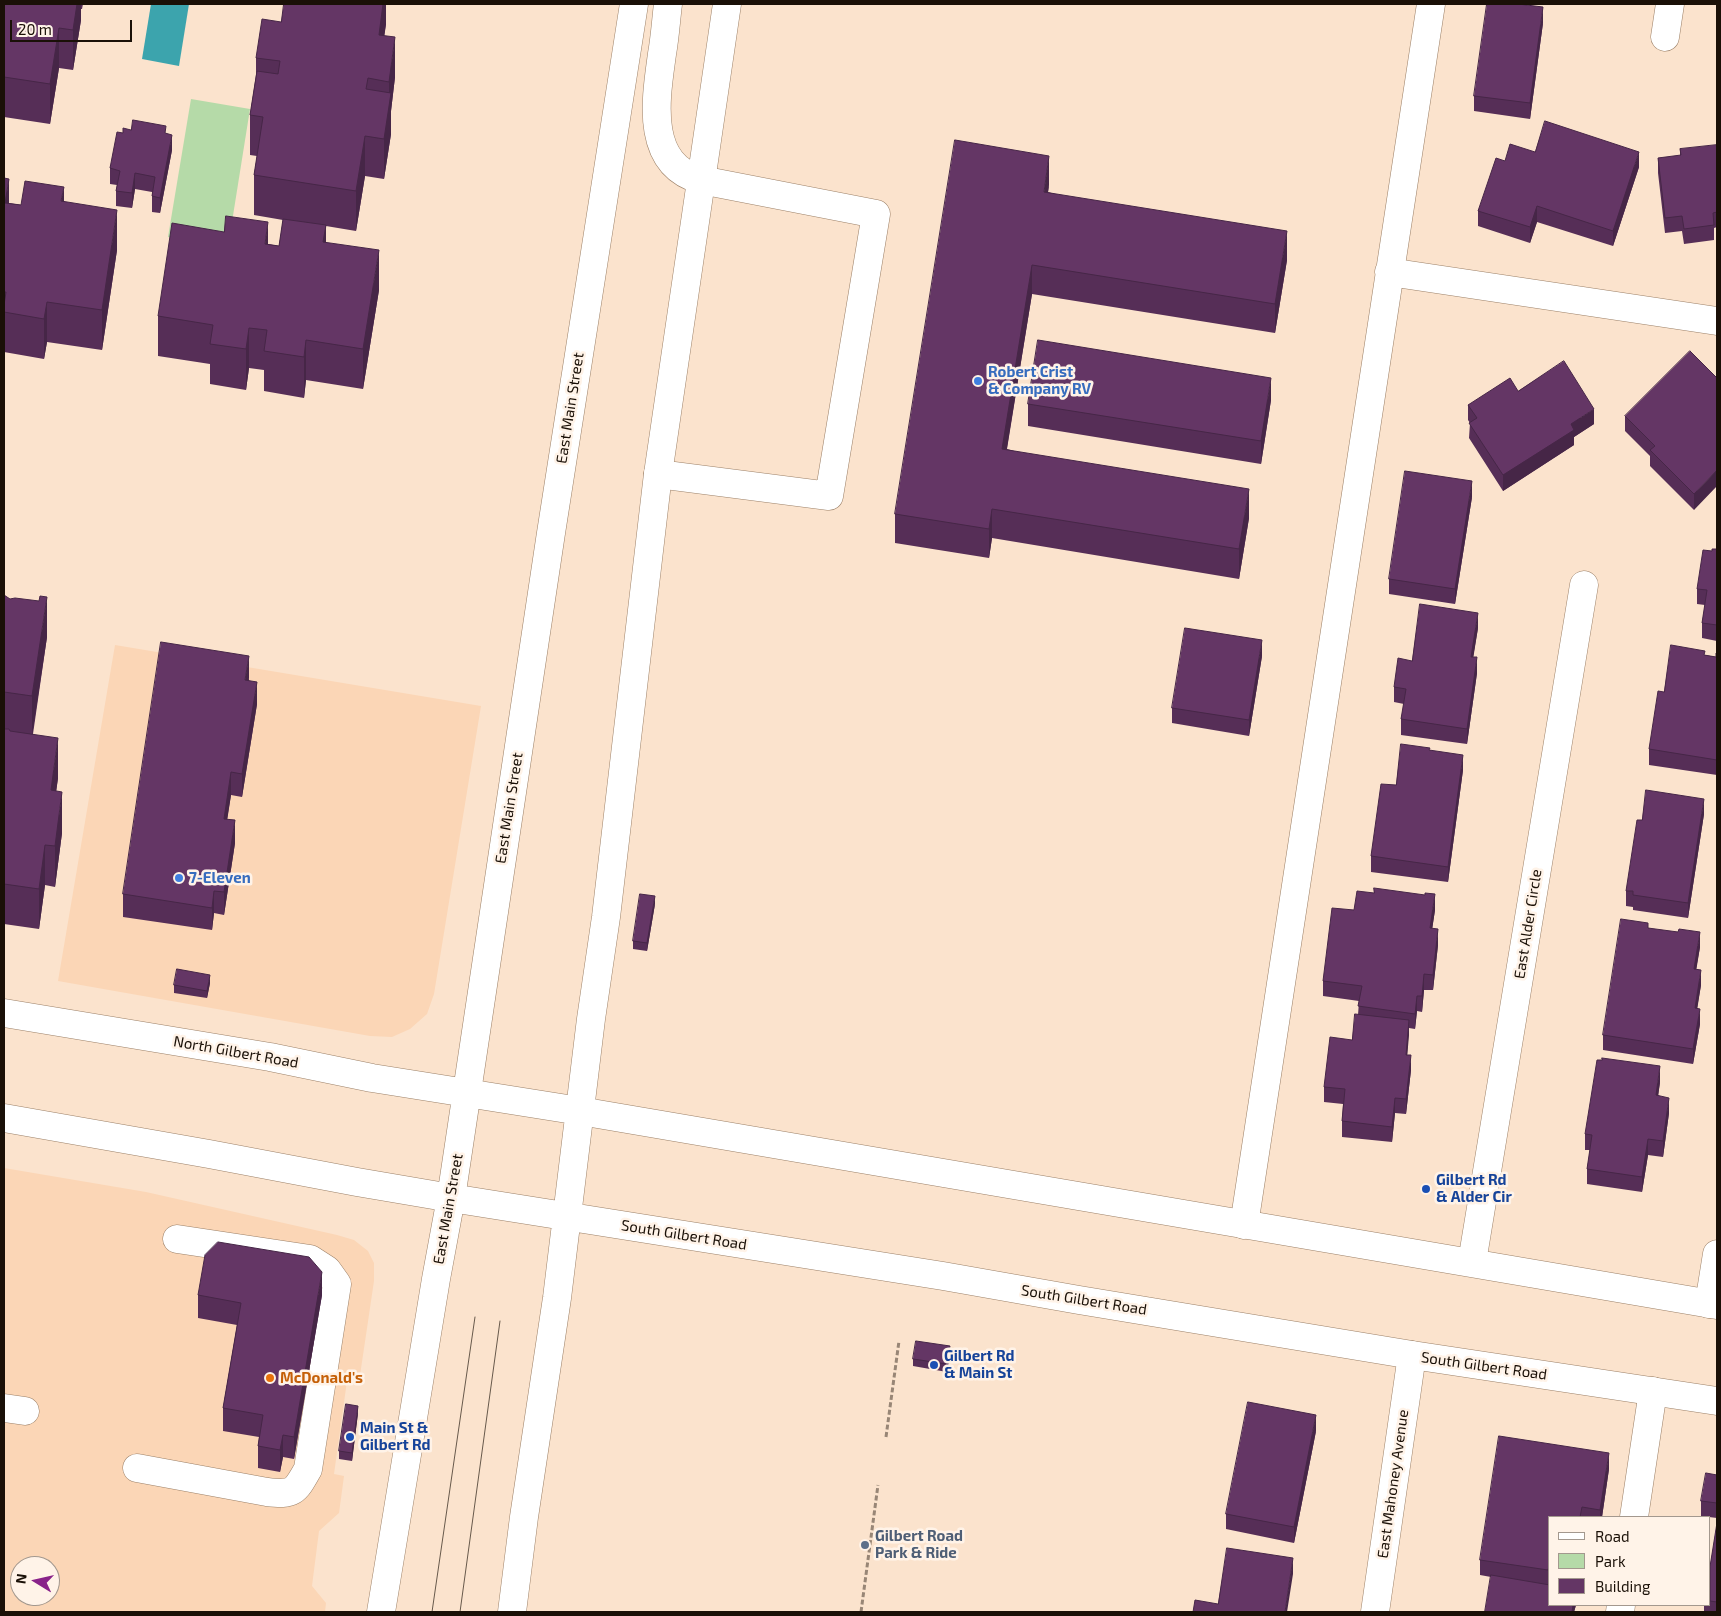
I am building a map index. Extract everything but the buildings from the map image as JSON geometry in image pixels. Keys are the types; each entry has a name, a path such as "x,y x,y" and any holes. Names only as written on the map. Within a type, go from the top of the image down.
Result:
{"main road":[{"name":"East Main Street","path":"381,1612 451,1198 550,533 634,4"},
{"path":"658,474 829,496 876,214 692,178 682,172 669,159 662,146 656,117 656,94 668,4"},
{"path":"512,1612 524,1517 557,1298 606,917 658,474 727,4"},
{"path":"1244,1225 1431,4"},
{"path":"1665,37 1670,4"},
{"path":"1389,272 1717,321"},
{"name":"East Alder Circle","path":"1472,1262 1584,585"},
{"name":"North Gilbert Road","path":"4,1014 260,1056 372,1078 467,1093"},
{"path":"467,1093 1472,1262 1713,1305 1717,1254"},
{"path":"4,1118 451,1198"},
{"name":"South Gilbert Road","path":"451,1198 943,1276 1412,1355 1717,1401"},
{"path":"137,1468 286,1494 297,1488 308,1469 336,1284 327,1270 310,1259 177,1240"},
{"name":"East Mahoney Avenue","path":"1375,1612 1412,1355"},
{"path":"1634,1516 1653,1391"}],"path":[{"path":"886,1437 899,1341"},
{"path":"861,1612 878,1485"}],"shaded area":[{"path":"115,645 481,706 434,994 427,1014 410,1029 392,1037 370,1036 58,981"},
{"path":"4,1168 146,1192 337,1235 354,1240 368,1251 374,1263 374,1281 359,1382 347,1381 334,1474 344,1476 339,1513 319,1531 312,1586 326,1603 325,1612 4,1612"}],"green space":[{"path":"191,99 250,109 228,247 168,237"}],"water":[{"path":"151,4 189,4 179,66 142,59"}],"tram line":[{"path":"432,1612 475,1317"},
{"path":"460,1612 500,1321"}],"place":[{"name":"Robert Crist & Company RV","path":"978,381"},
{"name":"7-Eleven","path":"179,878"},
{"name":"Gilbert Rd & Alder Cir","path":"1426,1189"},
{"name":"Gilbert Rd & Main St","path":"934,1365"},
{"name":"McDonald's","path":"270,1378"},
{"name":"Main St & Gilbert Rd","path":"350,1437"},
{"name":"Gilbert Road Park & Ride","path":"865,1545"}]}
